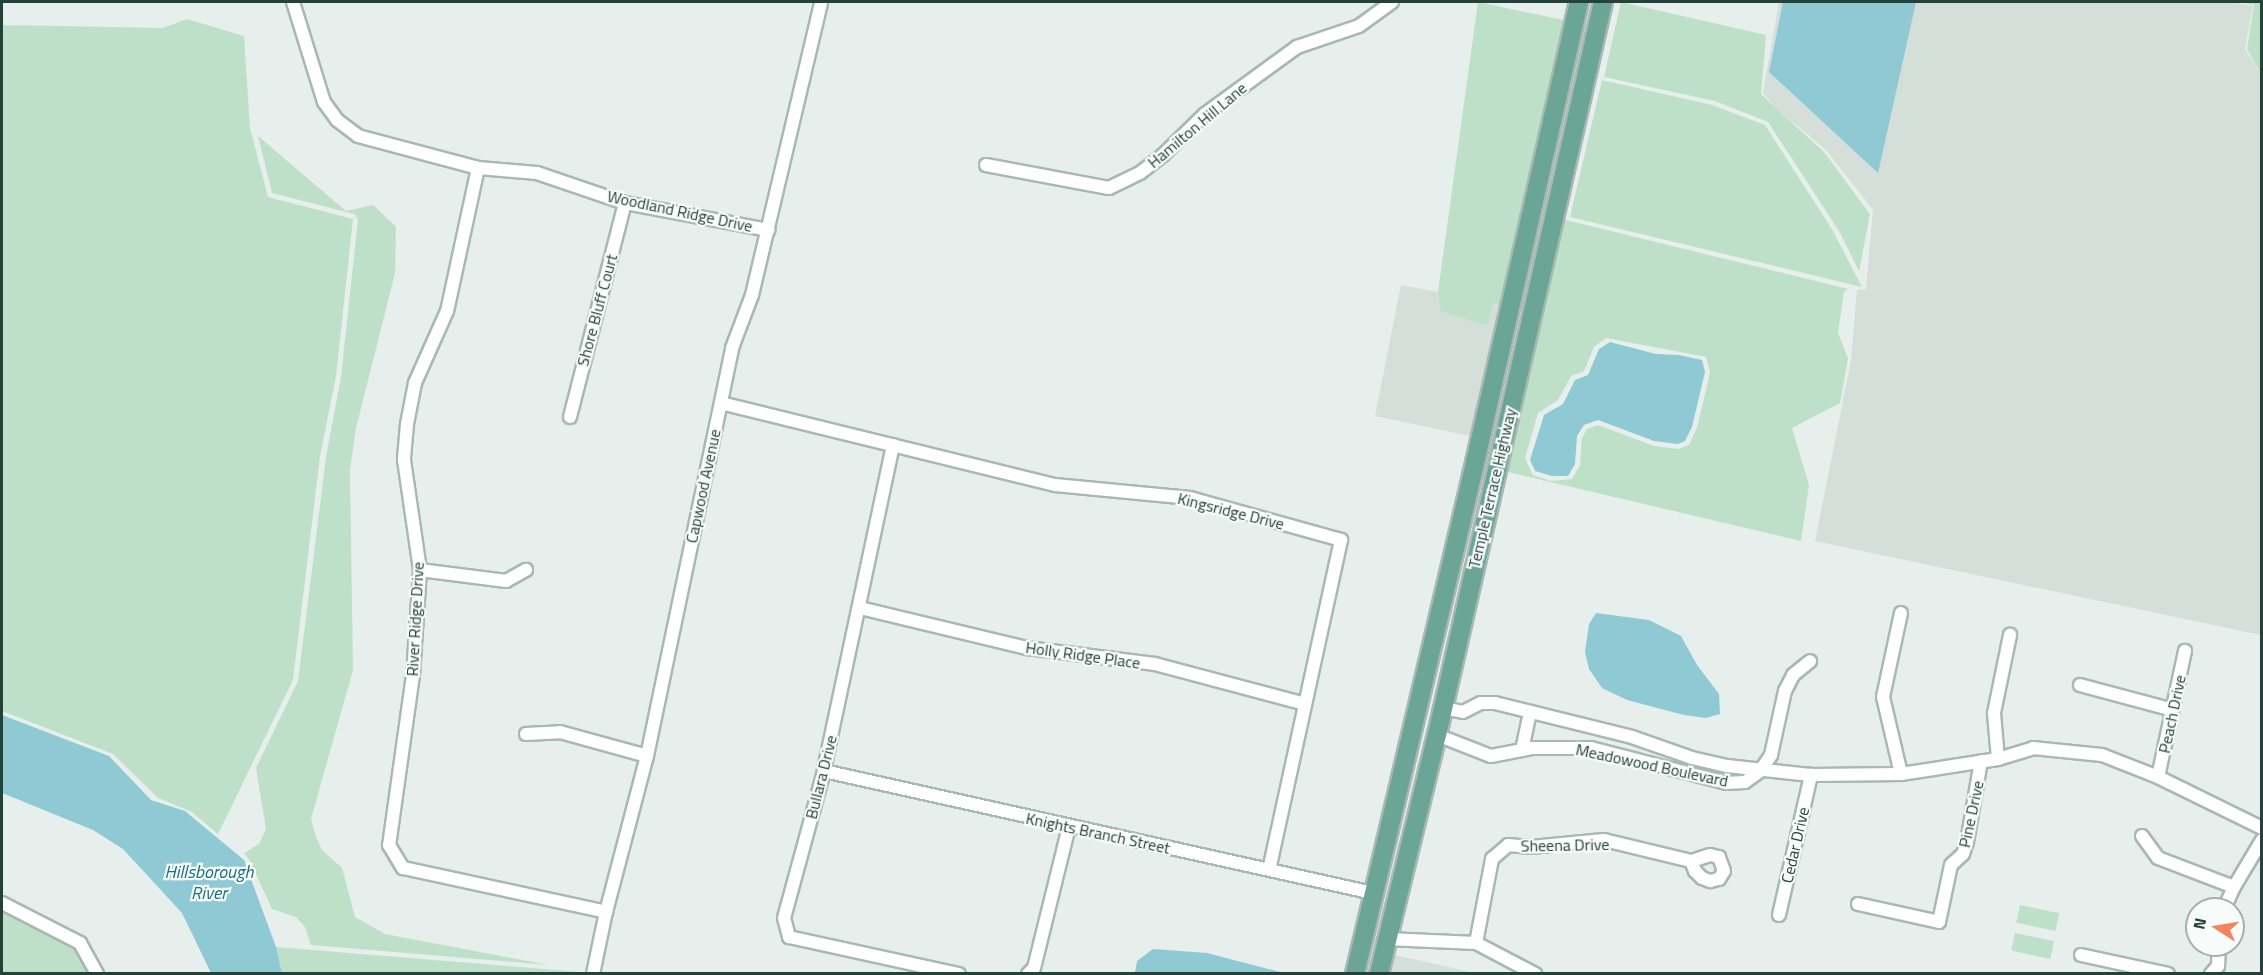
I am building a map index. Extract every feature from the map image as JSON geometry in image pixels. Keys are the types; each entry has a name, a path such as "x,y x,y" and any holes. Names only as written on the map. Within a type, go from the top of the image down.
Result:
{"main road":[{"name":"Temple Terrace Highway","path":"1379,974 1437,735 1603,2"},
{"name":"Temple Terrace Highway","path":"1355,974 1490,398 1577,9"},
{"path":"1577,9 1599,22"},
{"path":"1490,398 1512,402"},
{"path":"1437,735 1428,723 1444,645 1442,604"},
{"path":"1373,893 1397,898"}],"street":[{"name":"Woodland Ridge Drive","path":"293,2 324,102 338,120 358,136 478,168 537,173 625,203 768,230"},
{"name":"Capwood Avenue","path":"593,974 606,912 647,756 732,348 752,295 821,2"},
{"name":"Hamilton Hill Lane","path":"986,165 1109,188 1133,178 1148,167 1205,114 1297,47 1359,26 1392,2"},
{"name":"River Ridge Drive","path":"478,168 447,311 415,383 407,424 404,460 420,570 413,675 389,845 402,868 606,912"},
{"name":"Shore Bluff Court","path":"570,417 625,203"},
{"name":"Kingsridge Drive","path":"721,403 1055,485 1190,498 1341,540 1269,870"},
{"name":"Bullara Drive","path":"893,445 824,771 784,918 789,937 959,974"},
{"path":"420,570 506,581 526,570"},
{"name":"Holly Ridge Place","path":"860,608 1027,648 1155,664 1305,704"},
{"path":"1901,613 1883,697 1901,774"},
{"path":"1998,759 1994,713 2010,635"},
{"name":"Peach Drive","path":"2158,777 2186,651"},
{"path":"1760,771 1771,755 1785,691 1793,675 1810,662"},
{"path":"2080,686 2173,710"},
{"name":"Meadowood Boulevard","path":"1443,708 1463,712 1481,703 1495,703 1632,737 1692,758 1760,771 1811,775 1901,774 1998,759 2033,748 2102,755 2158,777 2262,828"},
{"path":"1522,750 1530,712"},
{"path":"526,734 560,732 647,756"},
{"name":"Meadowood Boulevard","path":"1437,735 1491,756 1560,746 1591,748 1726,783 1745,783 1760,771"},
{"name":"Pine Drive","path":"1858,904 1939,922 1951,865 1963,854 1967,842 1982,761"},
{"name":"Knights Branch Street","path":"824,771 1069,828 1373,893"},
{"name":"Cedar Drive","path":"1779,915 1811,775"},
{"path":"1028,974 1035,968 1069,828"},
{"path":"2142,836 2158,858 2234,886"},
{"name":"Sheena Drive","path":"1476,943 1492,859 1508,845 1531,847 1604,840 1691,861"},
{"path":"2229,897 2262,840"},
{"path":"2,903 80,943 97,974"},
{"path":"1387,939 1476,943 1535,974"},
{"path":"2081,955 2168,974"},
{"path":"2211,974 2218,966 2218,957"}],"shaded area":[{"path":"1779,2 2231,2 2253,6 2245,49 2262,76 2261,635 1815,541 1851,360 1857,290 1866,289 1873,210 1826,150 1777,109 1763,93"},
{"path":"1401,285 1438,292 1440,311 1487,326 1494,303 1504,305 1475,437 1375,416"},
{"path":"1395,955 1475,973 1390,973"}],"green space":[{"path":"1478,2 1568,21 1504,305 1494,303 1487,326 1440,311 1438,292"},
{"path":"1621,2 1766,35 1761,94 1824,152 1870,214 1859,271 1839,231 1768,122 1715,101 1604,77"},
{"path":"2239,2 2261,2 2261,74 2247,49 2254,5"},
{"path":"187,19 244,36 250,128 268,197 353,219 336,376 320,456 293,680 218,834 192,812 158,798 113,754 2,711 2,25 163,28"},
{"path":"1606,21 1609,21 1564,216 1566,220 1848,289 1844,292 1838,333 1848,358 1840,403 1792,428 1809,485 1801,541 1504,471","holes":["1606,338 1706,357 1710,373 1697,428 1689,445 1679,449 1654,446 1598,425 1587,429 1582,438 1580,465 1572,479 1551,481 1533,475 1525,458 1538,413 1558,400 1571,376 1584,371 1594,347"]},
{"path":"1580,24 1591,26 1526,310 1517,308"},
{"path":"1602,80 1712,105 1765,125 1833,231 1862,287 1570,217"},
{"path":"258,136 346,211 373,205 396,227 395,273 356,428 350,470 353,670 311,819 316,837 322,850 342,868 355,917 385,934 549,965 311,945 305,927 296,917 272,909 244,853 259,844 266,829 256,768 298,681 326,457 341,377 358,219 354,214 272,193"},
{"path":"2020,905 2059,913 2055,931 2016,923"},
{"path":"2,910 70,945 80,953 90,973 2,973"},
{"path":"2015,933 2054,941 2050,959 2011,951"},
{"path":"276,947 592,973 282,973"}],"water":[{"path":"1783,2 1916,2 1878,173 1769,72"},
{"path":"1610,342 1656,354 1679,355 1702,360 1705,372 1692,427 1685,441 1678,444 1654,441 1598,420 1584,425 1577,436 1575,464 1568,476 1552,476 1535,471 1530,460 1544,415 1563,404 1575,380 1588,375 1599,349"},
{"path":"1596,613 1649,620 1681,636 1697,665 1719,694 1720,714 1706,718 1684,715 1627,700 1602,688 1589,669 1585,652 1589,624"},
{"name":"Hillsborough River","path":"2,715 109,756 151,800 185,811 244,860 276,947 282,973 211,973 182,913 123,849 93,830 2,793"},
{"path":"1153,949 1207,953 1284,973 1135,973 1137,961"}]}
